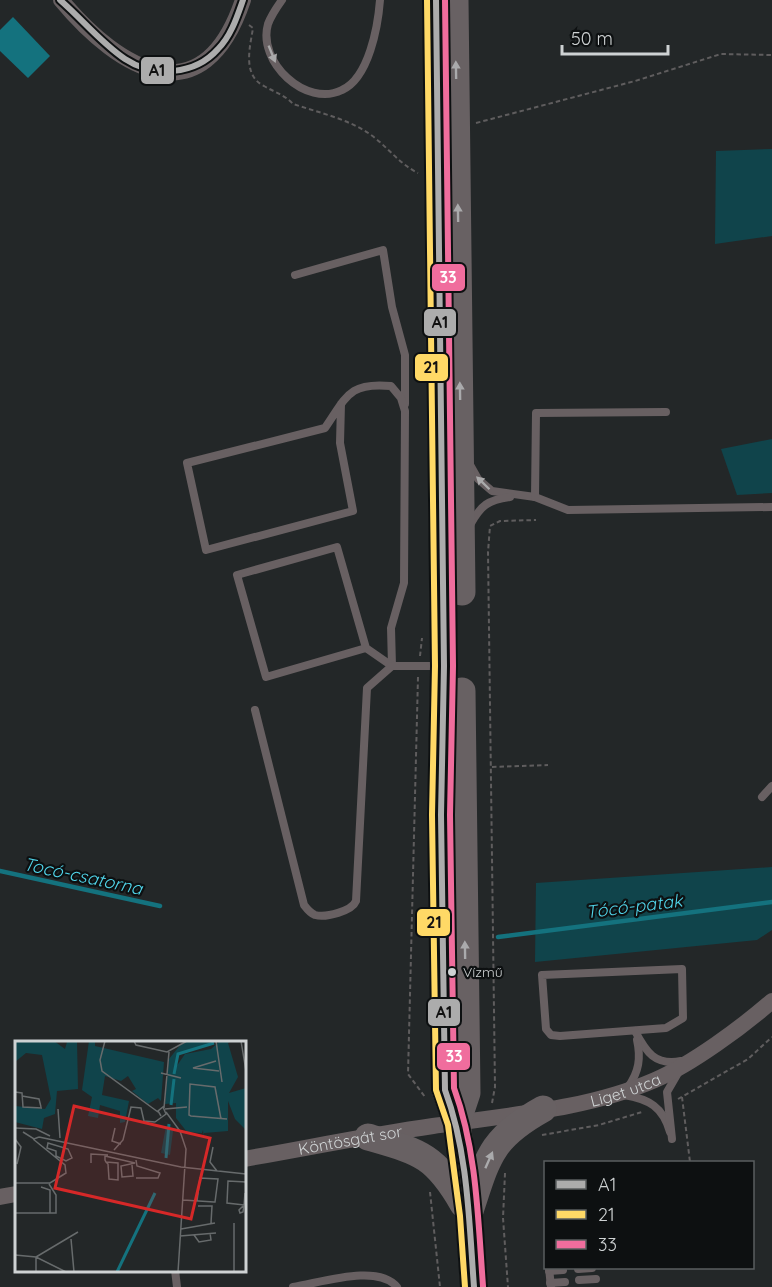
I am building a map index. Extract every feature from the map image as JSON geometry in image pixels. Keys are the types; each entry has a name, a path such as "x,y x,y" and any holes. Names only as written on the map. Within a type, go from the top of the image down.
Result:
{"main road":[{"path":"436,0 431,666 441,815 445,1124 469,1215 474,1287"},
{"path":"445,1124 467,1093 455,0"},
{"path":"469,1215 498,1141 518,1123 543,1109"},
{"path":"368,1137 414,1150 427,1157 447,1177 469,1215"}],"street":[{"path":"61,0 86,26 127,60 148,70 173,72 189,69 217,52 233,27 243,0"},
{"name":"Liget utca","path":"445,1124 580,1104 621,1094 658,1079 738,1029 772,1001"},
{"name":"Köntösgát sor","path":"246,1159 445,1124"},
{"path":"0,1197 15,1194"}],"lane":[{"path":"282,0 268,25 268,46 280,74 302,88 326,95 343,90 357,76 377,33 381,0"},
{"path":"295,275 383,250 393,307 405,355 404,583 391,628 392,666"},
{"path":"341,404 340,443 353,511 206,549 187,463 325,428 341,404 350,391 372,384 390,386 401,398 405,411"},
{"path":"535,497 536,413 666,412"},
{"path":"461,450 478,479 492,491 535,497 568,510 772,507"},
{"path":"462,538 482,504 491,500 519,496"},
{"path":"366,648 266,676 237,575 337,547 366,648 392,666 431,666"},
{"path":"255,710 304,905 308,911 319,916 348,910 356,901 359,870 367,688 392,666"},
{"path":"762,797 772,786"},
{"path":"682,969 683,1018 666,1028 635,1031 551,1035 546,1029 542,975 682,969"},
{"path":"635,1031 646,1052 657,1061 672,1063 690,1059"},
{"path":"635,1031 639,1062 636,1076 621,1094 648,1100 658,1107 672,1139 667,1092 671,1082 690,1059"},
{"path":"563,1270 549,1269 550,1285 565,1282"},
{"path":"175,1272 177,1287"},
{"path":"293,1287 367,1275 389,1278 397,1287"},
{"path":"579,1280 596,1279"}],"path":[{"path":"456,128 635,81 721,54 772,55"},
{"path":"418,161 418,181"},
{"path":"495,1087 488,552 490,526 500,521 536,520"},
{"path":"422,635 431,666 408,1074 445,1124"},
{"path":"492,767 548,765"},
{"path":"682,1097 690,1161"},
{"path":"505,1169 503,1218 508,1287"},
{"path":"430,1190 440,1287"}],"shaded area":[{"path":"13,17 50,56 28,78 0,51 0,30"},
{"path":"772,149 772,236 715,244 716,151"},
{"path":"772,439 772,493 737,495 721,449"},
{"path":"772,867 772,930 757,940 535,962 536,883"}],"waterway":[{"name":"Tocó-csatorna","path":"0,871 160,906"},
{"name":"Tócó-patak","path":"498,937 772,902"}],"transit line":[{"name":"A1","path":"60,0 125,59 136,65 161,71 186,69 209,58 227,38 243,0"},
{"name":"21","path":"427,0 435,666 432,815 436,1090 448,1125 460,1216 465,1287"},
{"name":"A1","path":"436,0 444,666 441,815 445,1090 453,1114 463,1162 474,1287"},
{"name":"33","path":"445,0 453,666 450,815 454,1088 468,1136 472,1161 483,1286"}],"place":[{"name":"Vízmű","path":"452,972"}]}
